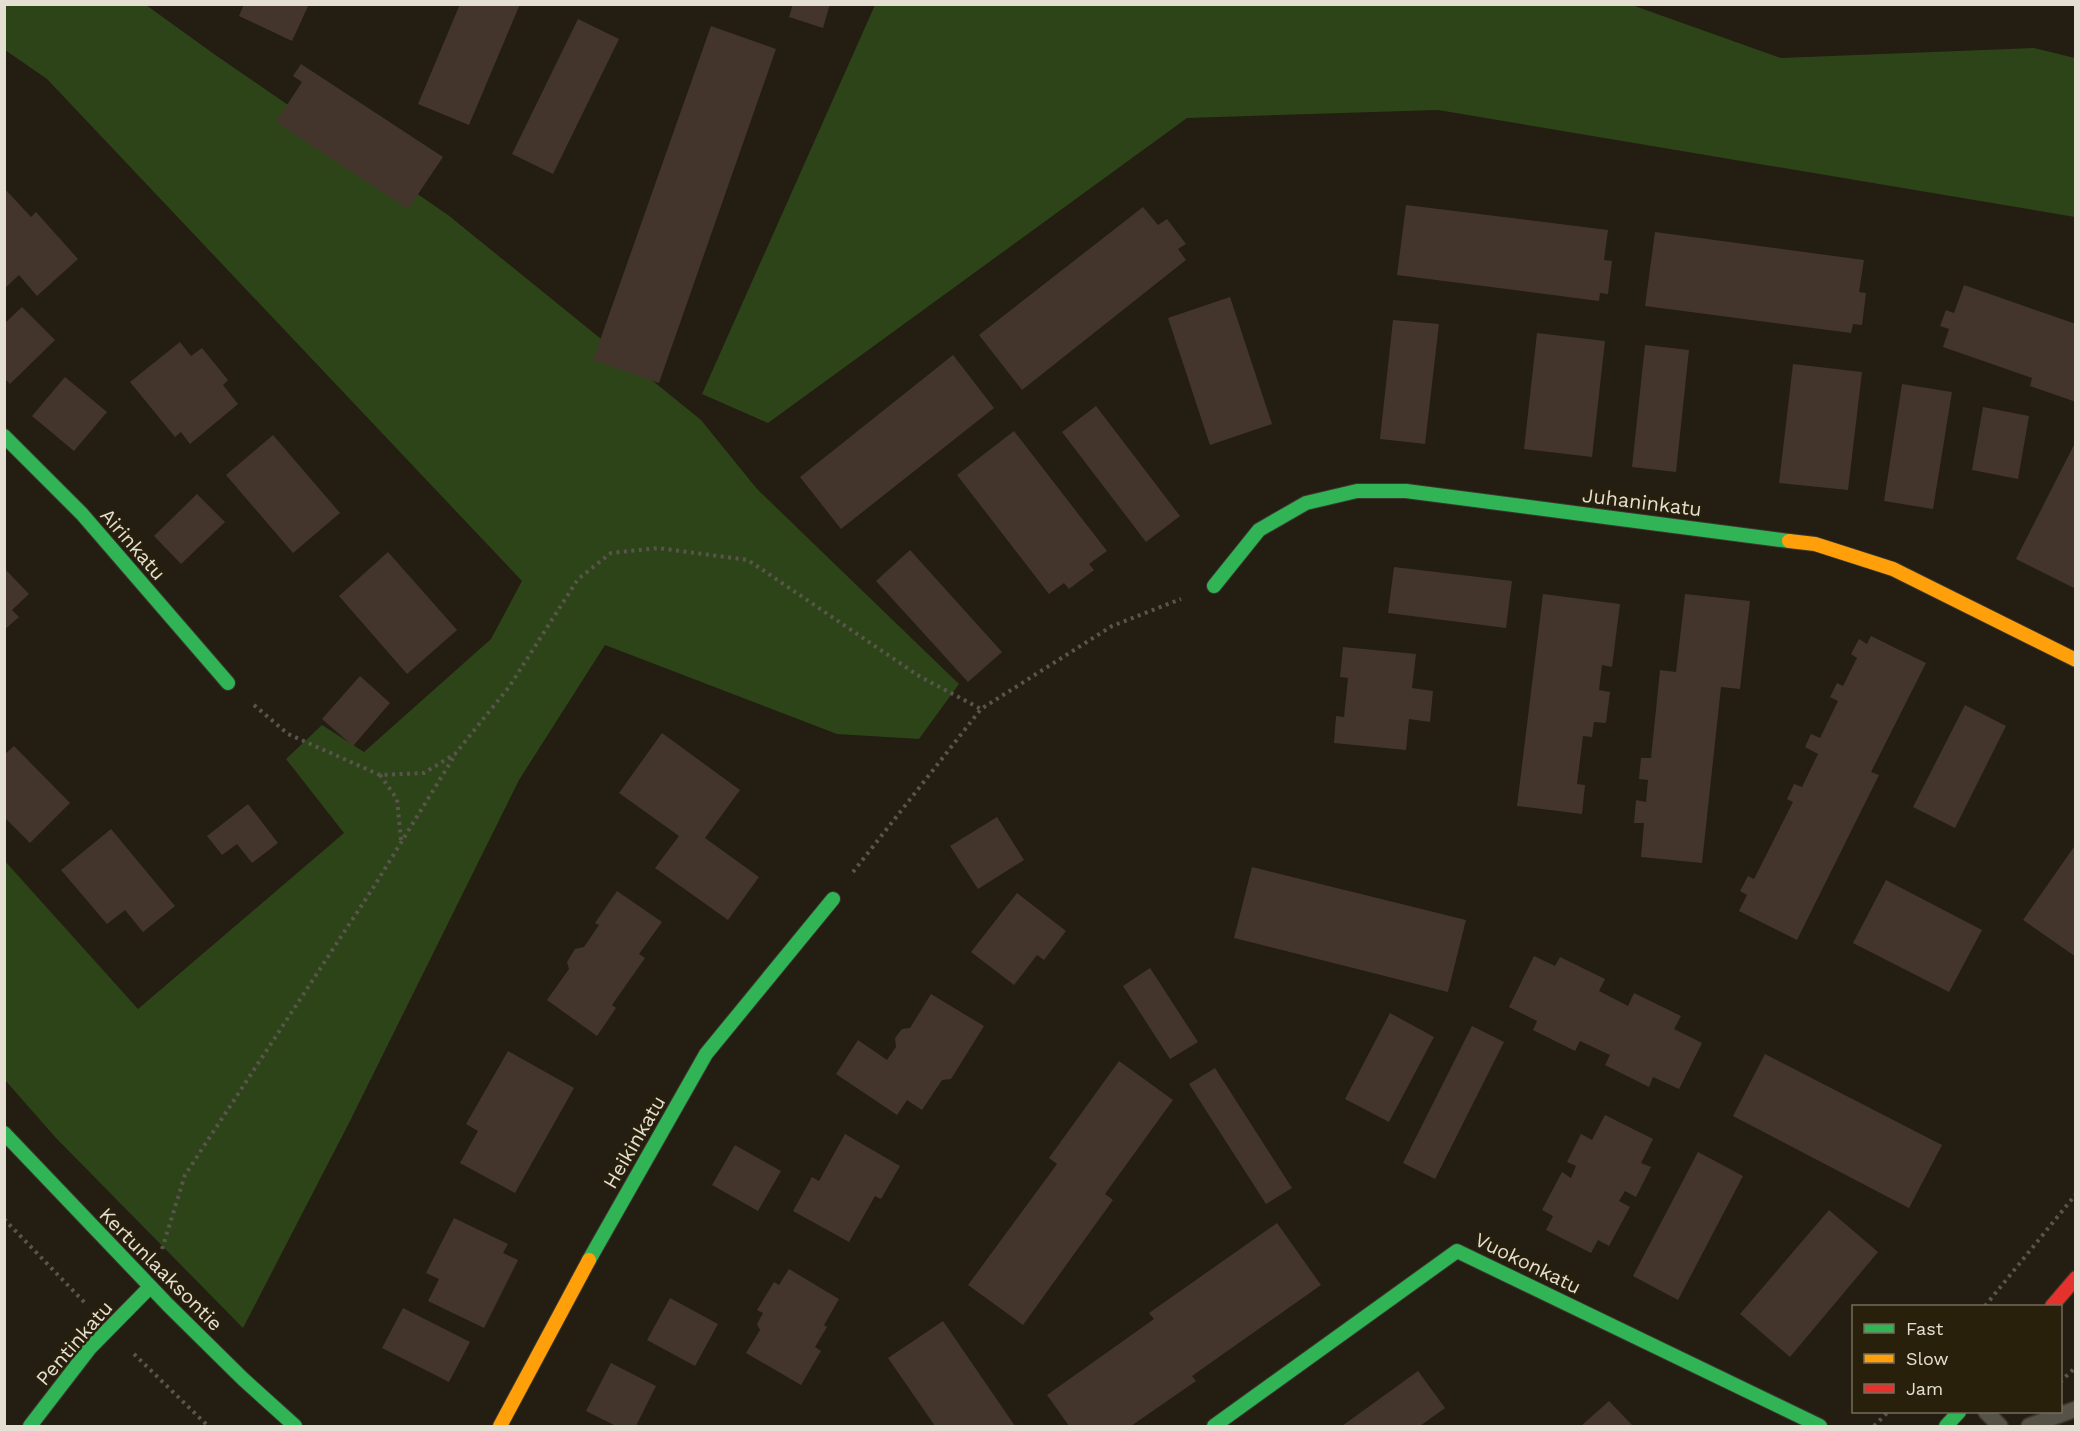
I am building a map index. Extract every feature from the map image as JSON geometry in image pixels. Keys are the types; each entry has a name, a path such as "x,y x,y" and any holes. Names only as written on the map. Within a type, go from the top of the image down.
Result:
{"street":[{"name":"Airinkatu","path":"4,436 82,514 228,683"},
{"name":"Juhaninkatu","path":"1214,586 1259,531 1306,503 1357,490 1406,491 1815,544 1893,569 2076,660"},
{"name":"Heikinkatu","path":"500,1426 576,1283 706,1054 833,899"},
{"name":"Kertunlaaksontie","path":"4,1133 70,1206 150,1287 268,1404 295,1426"},
{"name":"Vuokonkatu","path":"1214,1426 1457,1251 1820,1426"},
{"path":"2053,1305 2076,1278"},
{"name":"Pentinkatu","path":"30,1426 90,1348 150,1287"},
{"path":"1946,1426 1958,1413"}],"lane":[{"path":"2029,1426 2076,1409"},
{"path":"1987,1413 2000,1426"}],"path":[{"path":"150,1287 185,1175 373,888 455,754 508,687 578,579 611,553 658,548 748,560 919,676 981,709"},
{"path":"833,899 981,709 1112,626 1214,586"},
{"path":"228,683 288,734 380,774 424,773 455,754"},
{"path":"380,774 397,799 402,842"},
{"path":"1986,1305 2076,1194"},
{"path":"2062,1381 2076,1367"},
{"path":"1874,1426 1887,1413"}],"green space":[{"path":"1629,4 1781,58 2034,48 2075,58 2075,217 1438,110 1187,118 768,423 702,394 875,5"},
{"path":"5,5 146,5 448,215 701,420 757,489 959,684 919,739 837,734 605,645 519,780 350,1121 243,1328 56,1138 5,1080 4,860 138,1009 344,833 286,759 322,725 364,752 491,639 522,581 47,79 5,50"}],"building":[{"path":"244,4 309,4 292,41 239,16"},
{"path":"460,4 520,4 469,125 418,104"},
{"path":"793,4 830,4 823,28 789,17"},
{"path":"578,19 619,39 553,174 512,154"},
{"path":"711,26 776,49 659,383 593,360"},
{"path":"301,64 443,157 408,209 276,122 302,82 293,76"},
{"path":"4,188 31,217 36,212 78,259 37,296 19,275 4,289"},
{"path":"1406,205 1608,230 1604,260 1612,261 1608,294 1600,293 1599,301 1397,275"},
{"path":"1143,207 1158,225 1167,219 1186,244 1178,249 1186,260 1022,390 979,335"},
{"path":"1655,232 1864,260 1859,292 1866,293 1862,325 1853,324 1851,333 1645,306"},
{"path":"1964,285 2076,324 2076,402 2030,386 2032,378 1943,347 1949,329 1940,326 1946,310 1954,313"},
{"path":"1230,297 1272,424 1210,445 1168,318"},
{"path":"22,307 55,340 10,384 4,378 4,324"},
{"path":"1393,320 1439,324 1425,444 1380,439"},
{"path":"1537,333 1605,341 1592,457 1524,449"},
{"path":"180,342 191,356 202,348 228,380 223,385 238,404 190,444 181,432 175,437 130,382"},
{"path":"1645,345 1689,350 1676,472 1632,467"},
{"path":"953,355 994,408 841,529 800,477"},
{"path":"1793,364 1862,372 1848,490 1779,483"},
{"path":"65,377 107,412 74,451 32,416"},
{"path":"1902,384 1952,392 1933,509 1884,501"},
{"path":"1096,406 1180,516 1146,542 1062,432"},
{"path":"1983,407 2029,416 2018,479 1972,470"},
{"path":"1014,431 1107,551 1089,564 1094,570 1069,589 1064,583 1049,594 957,475"},
{"path":"273,435 340,513 293,553 226,475"},
{"path":"2076,441 2076,589 2016,559"},
{"path":"197,494 225,522 181,564 154,536"},
{"path":"910,550 1002,652 968,682 876,581"},
{"path":"388,552 457,630 407,674 339,596"},
{"path":"1394,567 1512,581 1506,628 1388,613"},
{"path":"4,568 29,594 12,610 19,617 4,630"},
{"path":"1543,594 1620,604 1612,667 1602,665 1599,690 1610,692 1606,723 1594,722 1592,737 1583,736 1577,784 1585,785 1582,814 1517,806"},
{"path":"1685,594 1750,601 1740,689 1721,687 1702,863 1641,857 1644,823 1634,823 1636,800 1646,802 1648,780 1639,779 1641,758 1651,758 1660,670 1676,672"},
{"path":"1871,636 1926,663 1871,772 1879,775 1797,940 1739,911 1747,895 1740,891 1748,876 1754,879 1793,802 1787,799 1794,784 1802,787 1818,754 1805,747 1811,734 1820,738 1838,701 1830,697 1837,683 1843,686 1857,658 1851,654 1859,639 1867,644"},
{"path":"1343,647 1416,654 1412,688 1433,691 1430,722 1409,719 1406,750 1334,743 1336,716 1344,717 1348,678 1340,677"},
{"path":"360,676 390,703 353,746 322,719"},
{"path":"1965,705 2006,726 1955,828 1913,807"},
{"path":"662,733 740,790 705,838 759,877 728,920 655,868 679,836 619,793"},
{"path":"14,746 70,803 30,843 4,817 4,755"},
{"path":"248,804 278,843 252,863 237,844 222,855 207,836"},
{"path":"997,817 1024,860 978,889 950,846"},
{"path":"111,829 175,906 143,932 125,910 107,924 61,870"},
{"path":"2076,844 2076,957 2023,920"},
{"path":"1252,867 1466,920 1448,992 1234,938"},
{"path":"1886,880 1982,930 1949,992 1853,943"},
{"path":"617,891 662,922 639,954 645,958 612,1005 616,1008 597,1036 547,1000 569,969 567,962 575,949 584,947 599,925 595,923"},
{"path":"1017,893 1066,931 1044,960 1037,955 1014,985 971,952"},
{"path":"1534,956 1555,966 1560,957 1605,979 1599,991 1628,1006 1634,993 1681,1016 1674,1029 1702,1043 1679,1089 1653,1077 1649,1087 1605,1065 1610,1055 1580,1041 1575,1051 1533,1030 1537,1021 1509,1007"},
{"path":"1150,968 1198,1042 1170,1059 1123,986"},
{"path":"931,994 984,1026 951,1079 942,1080 922,1110 907,1100 897,1115 836,1074 858,1040 887,1060 896,1047 895,1038 902,1029 910,1028"},
{"path":"1390,1013 1434,1037 1389,1122 1345,1099"},
{"path":"1472,1026 1504,1042 1435,1179 1403,1163"},
{"path":"508,1051 574,1088 515,1193 460,1163 478,1131 466,1124"},
{"path":"1765,1054 1942,1145 1909,1208 1733,1116"},
{"path":"1119,1061 1173,1100 1105,1194 1113,1200 1023,1325 968,1285 1057,1164 1049,1158"},
{"path":"1215,1068 1292,1188 1266,1204 1189,1084"},
{"path":"1605,1115 1653,1139 1641,1163 1651,1167 1636,1197 1625,1191 1619,1201 1630,1207 1609,1246 1598,1240 1591,1253 1546,1230 1553,1216 1542,1210 1562,1172 1571,1178 1576,1166 1567,1162 1581,1134 1592,1140"},
{"path":"845,1134 900,1166 881,1199 875,1196 849,1242 793,1211 812,1177 819,1181"},
{"path":"735,1145 781,1171 758,1211 712,1185"},
{"path":"1698,1152 1743,1176 1678,1300 1633,1276"},
{"path":"1829,1210 1878,1252 1790,1357 1740,1314"},
{"path":"454,1218 508,1244 503,1253 518,1260 484,1328 428,1301 439,1279 426,1273"},
{"path":"1277,1223 1321,1285 1192,1376 1196,1381 1131,1426 1069,1426 1047,1395 1154,1319 1149,1313"},
{"path":"789,1269 839,1299 815,1347 821,1351 801,1385 746,1353 760,1330 757,1324 763,1313 757,1310 774,1282 779,1285"},
{"path":"670,1298 718,1324 695,1366 647,1340"},
{"path":"403,1308 470,1342 449,1382 382,1348"},
{"path":"943,1321 1015,1426 935,1426 888,1358"},
{"path":"611,1363 656,1386 636,1426 616,1426 586,1411"},
{"path":"1418,1371 1445,1408 1420,1426 1342,1426"},
{"path":"1609,1401 1633,1426 1581,1426"}],"traffic: fast":[{"path":"4,436 82,514 228,683"},
{"path":"1214,586 1259,530 1306,503 1357,491 1406,491 1789,541"},
{"path":"589,1260 706,1054 833,899"},
{"path":"4,1133 168,1305 243,1379 295,1426"},
{"path":"1214,1426 1457,1251 1820,1426"},
{"path":"30,1426 90,1348 150,1287"},
{"path":"1946,1426 1958,1413"}],"traffic: slow":[{"path":"1789,541 1815,544 1893,569 2076,660"},
{"path":"500,1426 589,1260"}],"traffic: jam":[{"path":"2053,1305 2076,1278"}]}
